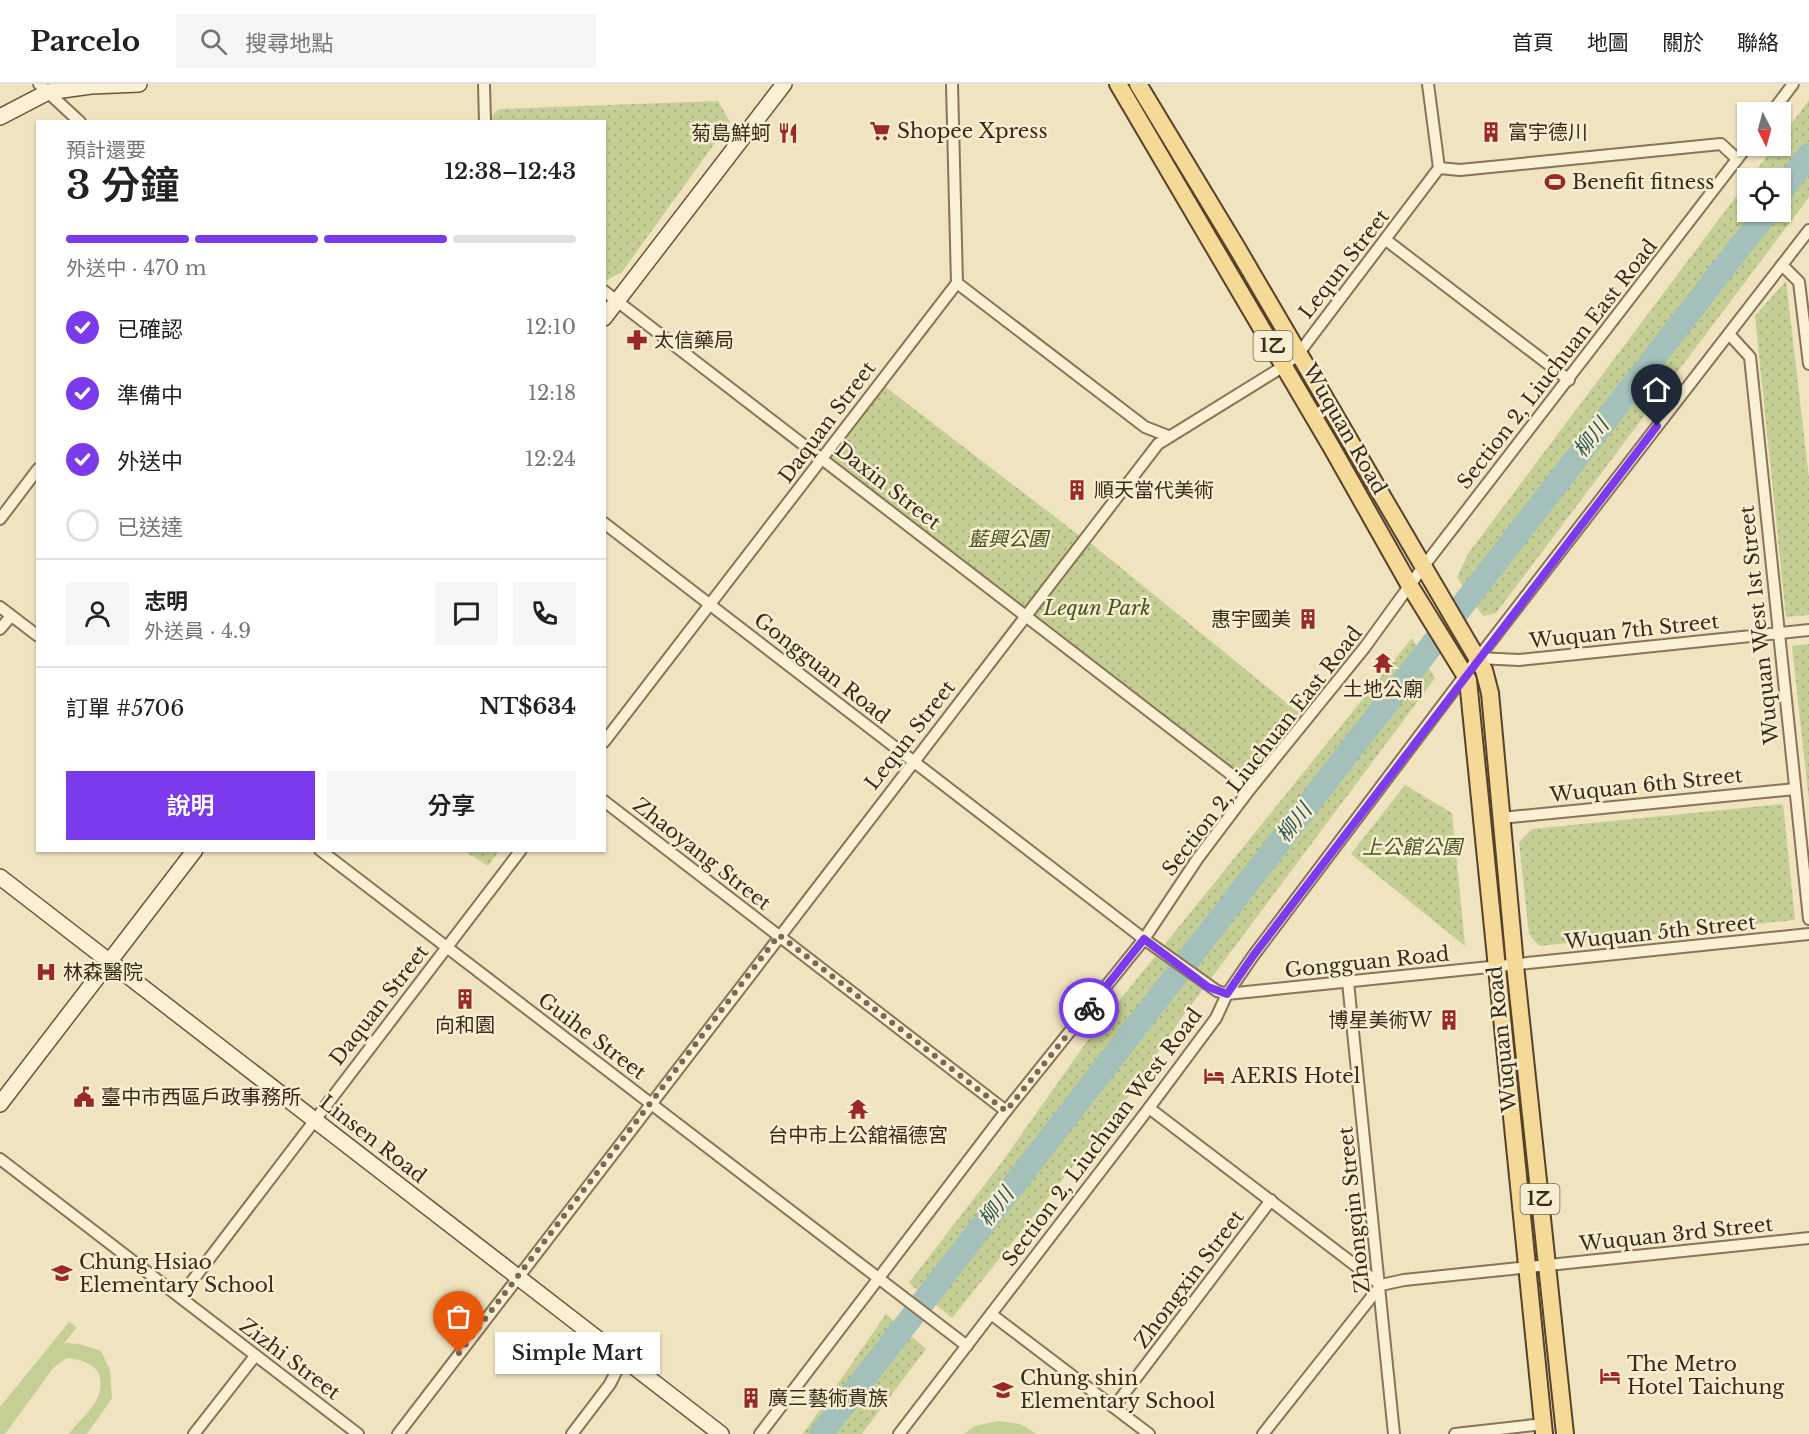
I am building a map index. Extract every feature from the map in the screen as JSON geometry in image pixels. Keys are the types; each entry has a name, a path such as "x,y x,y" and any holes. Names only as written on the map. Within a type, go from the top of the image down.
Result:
{"main road":[{"path":"0,117 44,88 139,84"},
{"path":"606,315 784,84"},
{"name":"Wuquan Road","path":"1118,84 1410,586 1465,675 1469,690 1495,967 1544,1429"},
{"name":"Wuquan Road","path":"1138,84 1474,651 1490,693 1515,965 1565,1434"},
{"path":"0,1104 193,852"},
{"name":"Linsen Road","path":"0,876 721,1434"}],"street":[{"path":"484,84 485,120"},
{"path":"952,84 957,283 1145,427 1168,436"},
{"path":"1428,84 1439,168 1460,170 1721,144 1737,159"},
{"path":"1780,102 1793,84"},
{"path":"44,88 78,120"},
{"name":"Section 2, Liuchuan East Road","path":"760,1434 1006,1111 1144,939 1198,858 1250,789 1365,647 1423,567 1739,156"},
{"name":"Lequn Street","path":"398,1434 913,760 1158,444 1284,366 1299,353 1439,168"},
{"name":"Section 2, Liuchuan West Road","path":"899,1434 1216,1017 1227,994 1253,956 1465,675 1474,651 1729,334 1809,230"},
{"path":"1386,240 1569,380"},
{"path":"1782,265 1798,282 1809,364"},
{"name":"Daquan Street","path":"606,739 957,283"},
{"name":"Daxin Street","path":"606,293 1250,789"},
{"name":"Wuquan West 1st Street","path":"1729,334 1750,357 1809,919"},
{"path":"0,519 36,472"},
{"name":"Gongguan Road","path":"606,525 1208,987 1227,994 1495,967"},
{"path":"0,607 36,634"},
{"path":"0,629 10,615"},
{"name":"Wuquan 7th Street","path":"1474,651 1519,660 1809,630"},
{"name":"Wuquan 6th Street","path":"1501,818 1795,789"},
{"name":"Zhaoyang Street","path":"606,803 1006,1111"},
{"name":"Guihe Street","path":"323,852 967,1346"},
{"name":"Daquan Street","path":"180,1298 519,852"},
{"name":"Wuquan 5th Street","path":"1495,967 1809,934"},
{"name":"Zhongqin Street","path":"1348,982 1381,1285 1394,1434"},
{"path":"1149,1108 1381,1285 1263,1434"},
{"name":"Zizhi Street","path":"0,1159 358,1434"},
{"name":"Zhongxin Street","path":"1114,1407 1271,1200"},
{"name":"Wuquan 3rd Street","path":"1381,1285 1404,1280 1809,1238"},
{"path":"991,1314 1149,1434"},
{"path":"194,1434 255,1356"},
{"path":"572,1434 610,1384 622,1358"},
{"path":"1455,1434 1544,1429"}],"green space":[{"path":"1809,100 1809,197 1791,221 1791,168 1758,168 1767,156 1791,156 1791,124"},
{"path":"718,101 730,122 622,272 606,280 606,120 487,120 499,109"},
{"path":"1737,195 1737,222 1790,222 1496,613 1483,616 1457,577 1468,554"},
{"path":"1786,281 1809,478 1809,615 1786,617 1755,316"},
{"name":"藍興公園","path":"883,385 1081,537 1024,609 829,456"},
{"name":"Lequn Park","path":"1088,541 1299,713 1246,782 1031,615"},
{"path":"1412,638 1435,678 1180,1020 1126,1100 952,1318 909,1283 1002,1162 1090,1037"},
{"path":"1809,644 1809,801 1792,646"},
{"name":"上公館公園","path":"1405,785 1452,813 1465,946 1351,854"},
{"path":"1783,804 1795,920 1539,946 1529,934 1519,842 1532,829"},
{"path":"466,852 498,852 488,866"},
{"path":"886,1314 926,1349 862,1434 803,1434"},
{"path":"69,1322 77,1327 64,1343 79,1344 101,1351 110,1370 112,1398 87,1434 69,1434 96,1402 101,1380 99,1373 90,1364 67,1358 54,1367 5,1434 0,1434 0,1407"},
{"path":"999,1421 1020,1424 1037,1434 964,1434 975,1426"}],"waterway":[{"name":"柳川","path":"1791,179 1809,155"},
{"name":"柳川","path":"821,1434 1759,222"}],"way so far":[{"path":"459,1353 779,935 1006,1111 1089,1008"}],"place":[{"name":"Shopee Xpress","path":"880,131"},
{"name":"富宇德川","path":"1491,132"},
{"name":"菊島鮮蚵","path":"788,133"},
{"name":"Benefit fitness","path":"1555,182"},
{"name":"太信藥局","path":"637,340"},
{"name":"順天當代美術","path":"1077,490"},
{"name":"惠宇國美","path":"1308,619"},
{"name":"土地公廟","path":"1383,663"},
{"name":"林森醫院","path":"46,972"},
{"name":"向和園","path":"465,999"},
{"name":"博星美術W","path":"1449,1020"},
{"name":"AERIS Hotel","path":"1214,1076"},
{"name":"臺中市西區戶政事務所","path":"84,1097"},
{"name":"台中市上公舘福德宮","path":"858,1109"},
{"name":"Chung Hsiao Elementary School","path":"62,1273"},
{"name":"Simple Mart","path":"459,1353"},
{"name":"The Metro Hotel Taichung","path":"1610,1376"},
{"name":"Chung shin Elementary School","path":"1003,1390"},
{"name":"廣三藝術貴族","path":"751,1398"}],"route":[{"path":"1089,1008 1144,939 1208,987 1227,994 1253,956 1465,675 1657,426"}]}
